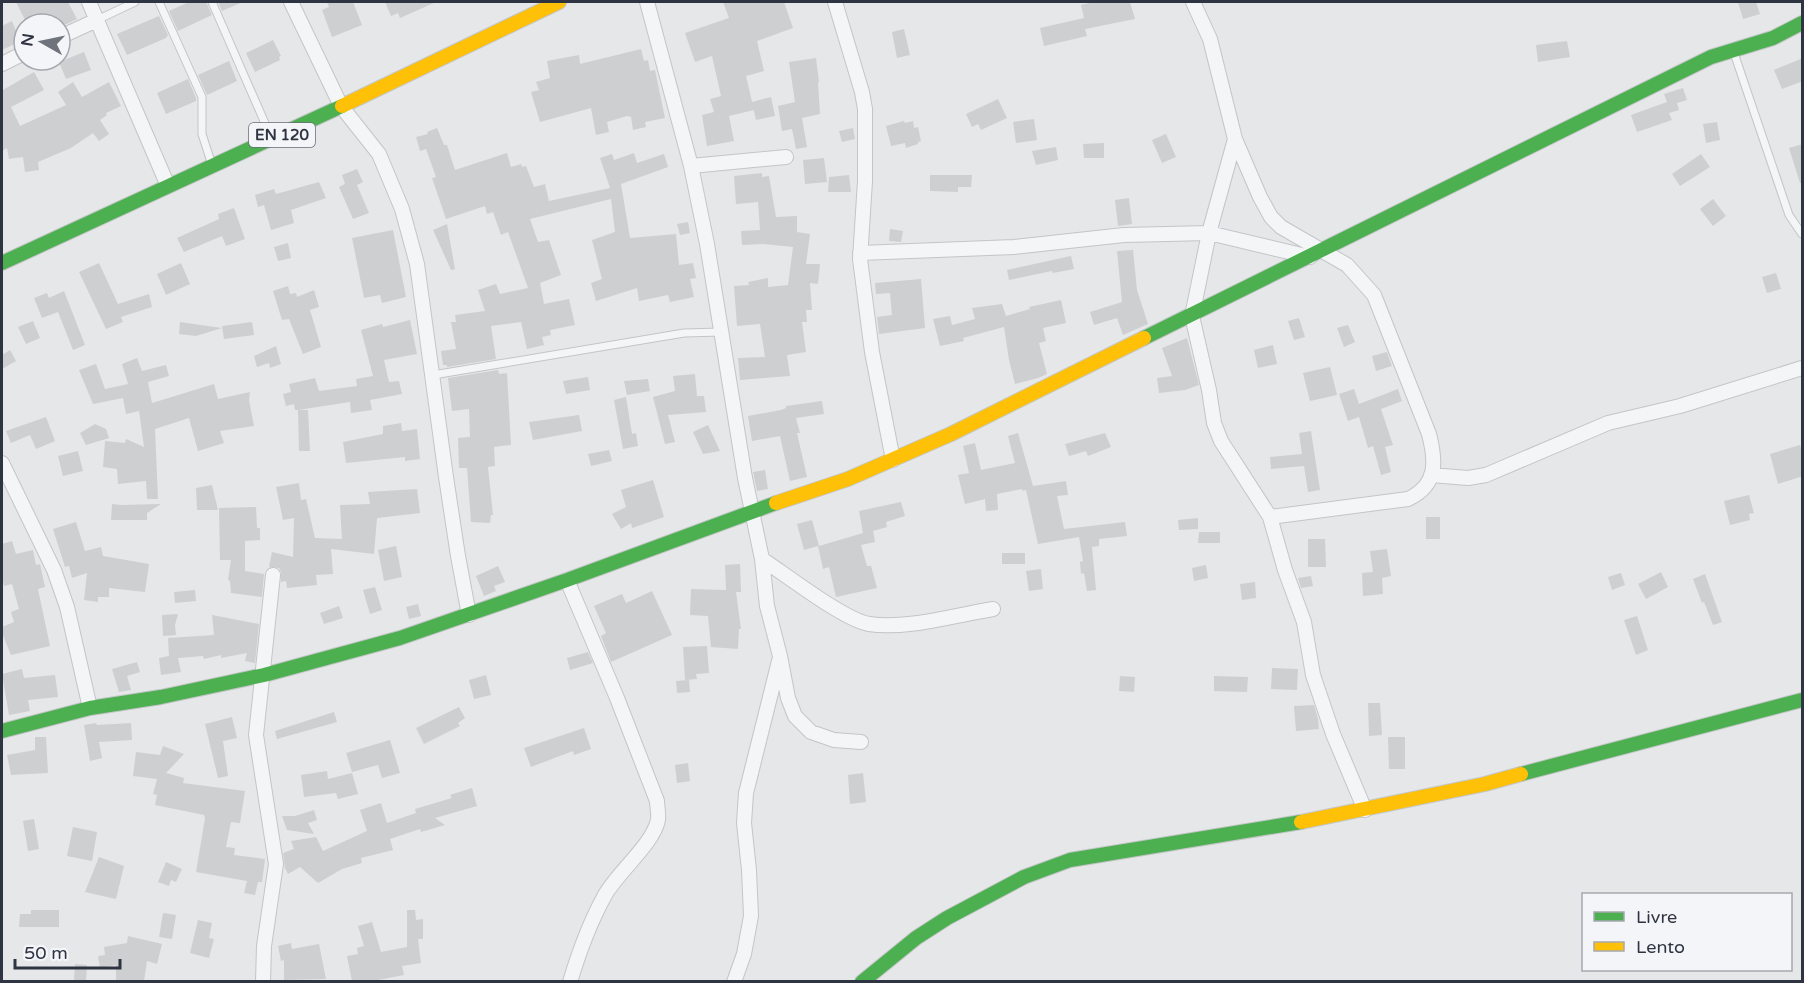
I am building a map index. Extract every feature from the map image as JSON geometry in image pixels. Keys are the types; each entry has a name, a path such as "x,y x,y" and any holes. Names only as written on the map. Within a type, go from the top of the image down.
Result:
{"street":[{"path":"90,2 168,186"},
{"path":"291,2 341,106 379,154 402,209 417,264 456,545 470,615"},
{"name":"EN 120","path":"2,263 272,140 559,2"},
{"path":"647,2 691,166 709,255 751,512 762,559 767,606 788,698 795,716 811,732 834,740 861,742"},
{"path":"836,2 865,109 865,181 860,253 872,352 893,460"},
{"path":"1193,2 1210,39 1235,140 1271,217 1316,254"},
{"path":"72,31 97,20"},
{"path":"2,731 90,708 162,697 264,675 400,638 848,479 962,429 1711,57 1773,38 1803,23"},
{"path":"1235,140 1209,233 1192,316 1214,423 1221,441 1270,517 1285,570 1304,622 1313,675 1333,734 1365,810"},
{"path":"691,166 786,157"},
{"path":"860,253 1014,247 1124,235 1209,233 1316,254 1347,265 1374,295 1429,434 1435,456 1431,475 1427,485 1419,494 1408,499 1270,517"},
{"path":"1431,475 1468,478 1486,475 1608,423 1680,406 1803,368"},
{"path":"2,463 54,570 64,597 90,708"},
{"path":"762,559 843,613 866,624 895,626 993,609"},
{"path":"263,981 264,946 276,864 256,735 256,722 264,675 273,575"},
{"path":"567,580 657,801 658,819 650,838 622,870 605,895 579,951 570,981"},
{"path":"734,981 744,954 751,916 744,823 746,793 780,656"},
{"path":"862,981 916,938 947,918 1024,877 1070,860 1308,821 1485,784 1803,700"}],"lane":[{"path":"97,20 135,2"},
{"path":"159,2 202,97 202,134 212,166"},
{"path":"212,2 272,140"},
{"path":"1733,50 1789,215 1803,234"},
{"path":"433,375 684,333 722,332"}],"building":[{"path":"16,2 68,2 77,19 72,22 72,12 21,12"},
{"path":"189,2 206,2 212,15 178,31 169,11"},
{"path":"218,2 243,2 222,11"},
{"path":"327,2 353,2 362,25 332,37 322,10 329,7"},
{"path":"385,2 436,2 400,18 398,13 391,16"},
{"path":"723,2 784,2 793,28 757,41 764,71 746,76 754,110 729,116 734,141 707,146 702,115 714,112 710,99 721,96 712,56 695,62 685,33 729,18"},
{"path":"1094,2 1130,2 1135,19 1085,29 1087,36 1044,46 1040,28 1084,18 1081,5"},
{"path":"1738,2 1756,2 1760,14 1743,19"},
{"path":"159,16 168,35 166,38 127,55 117,34"},
{"path":"12,21 12,45 2,50 2,26"},
{"path":"904,29 910,55 897,58 892,32"},
{"path":"273,40 281,56 280,60 255,72 246,53"},
{"path":"1567,41 1570,57 1538,62 1536,45"},
{"path":"641,49 644,61 648,60 650,71 655,70 665,118 645,122 646,127 633,130 631,117 627,116 607,122 609,132 596,135 591,108 540,122 531,92 539,90 536,82 550,78 547,61 579,55 580,64"},
{"path":"84,52 91,70 66,79 63,72 72,72 72,57"},
{"path":"816,58 820,114 802,118 807,147 796,149 792,129 782,131 778,106 795,102 789,62"},
{"path":"1803,58 1803,81 1782,89 1774,70"},
{"path":"229,61 237,81 207,95 198,75"},
{"path":"34,72 44,90 11,107 20,126 66,105 58,92 73,82 82,97 109,82 121,106 106,113 107,115 100,120 109,134 99,141 93,133 71,148 38,162 39,170 25,172 23,157 9,159 7,148 2,151 2,87 3,90"},
{"path":"188,79 196,101 166,114 157,93"},
{"path":"1683,88 1687,100 1677,103 1679,110 1669,113 1672,120 1637,132 1631,115 1667,102 1664,94"},
{"path":"771,97 775,116 756,120 752,102"},
{"path":"998,99 1007,118 981,130 978,124 972,127 966,114"},
{"path":"1034,119 1037,140 1016,143 1013,122"},
{"path":"904,121 905,123 913,121 914,128 918,127 921,141 906,148 905,143 891,146 886,126"},
{"path":"1717,122 1720,140 1706,143 1703,124"},
{"path":"437,128 444,145 447,145 455,170 507,153 511,167 521,164 522,167 526,166 534,187 545,184 549,201 610,188 600,158 612,154 614,160 634,153 637,163 664,154 668,167 621,184 630,238 676,234 679,265 693,263 696,278 690,279 694,297 670,302 668,295 639,301 637,288 596,301 591,283 602,279 592,240 615,232 611,199 530,219 538,242 549,240 561,275 540,283 544,304 569,299 575,325 550,330 551,335 542,337 544,345 527,349 521,322 491,326 496,359 447,367 443,365 441,351 456,349 451,322 456,322 455,315 485,311 478,290 496,284 500,294 528,288 508,232 501,235 493,212 487,214 485,206 446,219 432,178 436,177 426,149 420,151 416,137 428,134 427,132"},
{"path":"853,128 855,139 842,142 839,131"},
{"path":"1166,134 1176,157 1162,163 1152,140"},
{"path":"1104,143 1104,158 1084,158 1083,144"},
{"path":"1803,144 1803,183 1800,183 1789,148"},
{"path":"1056,147 1058,160 1036,165 1032,151"},
{"path":"1701,154 1710,167 1680,186 1672,174"},
{"path":"824,158 827,182 805,184 803,160"},
{"path":"357,169 363,182 357,185 369,213 353,219 339,187 345,184 342,175"},
{"path":"762,173 762,177 769,176 776,217 797,216 797,232 810,234 806,264 820,264 818,284 810,283 812,310 806,310 807,322 802,322 806,352 787,355 790,376 740,380 738,358 765,357 760,324 737,326 734,286 749,285 748,282 768,278 768,287 788,285 793,247 763,244 742,245 741,231 760,230 758,202 736,204 734,176"},
{"path":"849,175 851,192 828,192 829,177"},
{"path":"930,175 972,175 971,187 958,187 958,192 930,191"},
{"path":"319,182 326,198 291,210 294,223 271,230 264,205 258,207 255,195 274,189 276,194"},
{"path":"1129,198 1132,224 1118,226 1115,200"},
{"path":"1713,199 1726,216 1713,226 1700,209"},
{"path":"234,208 245,239 226,246 222,236 184,252 177,238 219,219 218,214"},
{"path":"688,222 690,233 680,235 677,224"},
{"path":"447,224 455,269 451,270 433,230"},
{"path":"890,229 903,231 901,242 889,241"},
{"path":"393,230 406,297 382,303 380,295 364,298 352,238"},
{"path":"288,243 291,258 278,261 274,247"},
{"path":"1133,250 1137,290 1148,324 1123,335 1117,318 1094,325 1090,312 1122,302 1117,251"},
{"path":"1071,256 1074,269 1009,280 1007,270"},
{"path":"99,263 118,304 149,294 152,307 121,317 123,322 106,329 79,272"},
{"path":"181,263 190,284 166,295 157,274"},
{"path":"1776,273 1781,289 1767,293 1762,277"},
{"path":"921,279 925,328 879,334 877,317 892,315 890,293 876,294 875,283"},
{"path":"288,286 290,294 296,293 297,297 314,290 319,307 310,310 321,347 303,354 289,319 282,320 273,291"},
{"path":"64,291 85,345 73,350 58,312 42,318 34,298 47,293 49,298"},
{"path":"1061,300 1066,323 1043,328 1046,341 1039,343 1047,374 1038,378 1015,384 1004,327 963,338 964,341 940,346 933,319 950,316 952,325 975,319 972,308 1002,304 1006,316 1030,309 1029,307"},
{"path":"1299,318 1305,337 1294,340 1288,321"},
{"path":"410,320 417,354 384,360 389,382 399,381 402,394 370,400 372,410 351,413 350,402 298,410 295,410 294,404 286,406 283,394 291,392 289,384 315,378 319,391 357,386 356,379 373,376 361,330"},
{"path":"33,321 40,338 26,344 18,327"},
{"path":"180,322 222,328 196,336 179,334"},
{"path":"252,322 254,335 224,339 222,326"},
{"path":"1348,325 1355,342 1344,347 1337,328"},
{"path":"1187,338 1199,385 1185,390 1159,393 1157,378 1172,376 1162,348"},
{"path":"1273,345 1277,364 1258,368 1254,350"},
{"path":"276,346 281,364 270,368 269,363 257,367 254,356"},
{"path":"10,350 16,361 2,369 2,355"},
{"path":"1387,352 1392,366 1376,371 1372,356"},
{"path":"137,358 142,371 166,365 169,376 148,382 152,403 214,384 218,399 250,392 249,400 254,426 220,431 224,443 198,451 189,418 155,429 158,499 147,499 146,481 118,484 117,469 103,467 105,441 125,443 126,439 144,447 139,411 126,414 123,398 93,404 79,370 96,364 105,389 128,384 122,364"},
{"path":"1330,367 1337,395 1310,401 1303,373"},
{"path":"498,370 499,374 507,373 511,445 494,447 495,466 488,467 493,515 491,515 490,523 471,522 467,468 459,468 458,438 470,437 469,409 452,411 448,378"},
{"path":"695,374 697,396 704,396 706,412 668,415 675,442 665,444 653,397 675,391 673,376"},
{"path":"588,377 590,390 566,394 563,381"},
{"path":"648,379 650,391 627,395 624,381"},
{"path":"1354,389 1359,404 1398,389 1402,401 1381,409 1393,445 1385,447 1391,472 1381,475 1373,446 1368,448 1359,417 1348,421 1339,394"},
{"path":"626,397 632,434 636,433 638,446 623,449 614,400"},
{"path":"822,401 824,414 796,418 807,477 790,481 780,436 752,441 748,416 781,410 786,406"},
{"path":"298,410 308,410 310,451 299,451"},
{"path":"579,415 582,431 533,440 529,422"},
{"path":"46,417 55,441 36,449 30,435 11,443 6,431"},
{"path":"401,423 402,431 417,429 420,459 405,461 405,457 346,463 343,442 383,434 383,426"},
{"path":"95,424 106,429 109,438 86,445 80,433"},
{"path":"708,425 720,451 703,454 693,432"},
{"path":"1311,431 1320,490 1308,492 1304,466 1271,469 1270,457 1302,454 1299,433"},
{"path":"1018,433 1033,486 1066,481 1068,495 1057,496 1064,529 1125,522 1127,536 1099,539 1099,546 1092,547 1096,590 1087,591 1084,573 1081,574 1080,562 1083,561 1079,537 1038,544 1026,490 997,494 998,510 986,511 985,499 965,504 958,475 969,473 963,446 975,443 981,470 1015,463 1008,436"},
{"path":"1105,433 1111,447 1088,456 1086,451 1069,456 1065,444"},
{"path":"1800,445 1803,455 1803,476 1778,484 1770,454"},
{"path":"609,450 612,461 591,466 588,454"},
{"path":"78,451 83,471 63,476 58,456"},
{"path":"765,470 768,489 757,491 753,472"},
{"path":"653,480 664,517 632,528 631,523 621,529 612,514 626,507 621,490"},
{"path":"299,483 301,500 306,499 315,538 342,539 340,505 370,504 368,492 417,489 420,513 377,518 374,554 331,549 333,574 316,575 317,585 287,588 286,581 281,582 279,568 269,567 272,552 293,557 294,518 283,520 276,487"},
{"path":"212,485 218,510 197,510 196,488"},
{"path":"1749,495 1754,513 1749,514 1750,520 1730,525 1724,501"},
{"path":"901,502 905,516 886,522 887,527 873,531 875,542 861,545 867,566 871,566 877,588 836,597 829,567 823,569 818,546 804,550 797,524 812,520 819,546 863,533 859,511"},
{"path":"112,504 161,504 147,513 147,520 111,520"},
{"path":"256,507 260,540 245,541 245,571 264,574 262,597 231,593 228,580 231,560 220,560 219,508"},
{"path":"1426,517 1440,517 1440,539 1426,539"},
{"path":"1198,518 1198,529 1179,530 1178,520"},
{"path":"76,522 85,551 101,547 103,556 149,564 145,592 109,588 109,597 98,597 98,602 84,600 87,573 72,578 69,566 65,567 53,529"},
{"path":"1199,532 1220,532 1220,543 1198,543"},
{"path":"1308,539 1325,539 1326,567 1308,567"},
{"path":"12,541 16,554 33,550 36,565 40,564 45,587 38,589 50,646 11,655 2,633 2,627 14,622 11,612 19,609 12,584 4,586 2,544"},
{"path":"396,546 402,577 384,581 378,550"},
{"path":"1387,549 1391,576 1382,578 1383,594 1363,596 1362,573 1373,572 1370,551"},
{"path":"1002,553 1025,553 1025,564 1002,564"},
{"path":"740,564 741,592 736,592 741,629 739,629 738,649 711,647 708,616 690,615 691,589 726,590 725,565"},
{"path":"1206,565 1208,578 1194,581 1192,568"},
{"path":"498,566 505,582 494,586 496,591 484,596 476,576"},
{"path":"1041,569 1043,589 1029,591 1026,571"},
{"path":"1661,572 1668,587 1646,599 1638,584"},
{"path":"1621,573 1625,585 1612,590 1608,577"},
{"path":"1705,574 1722,622 1713,625 1693,579"},
{"path":"1311,576 1313,586 1301,588 1298,578"},
{"path":"1255,582 1256,598 1242,600 1240,584"},
{"path":"375,587 382,610 370,614 363,590"},
{"path":"195,590 196,601 175,603 174,592"},
{"path":"652,591 672,635 611,662 601,636 606,633 594,606 622,594 626,603"},
{"path":"418,604 421,616 409,619 406,607"},
{"path":"339,606 343,618 324,624 320,613"},
{"path":"178,614 175,625 176,635 163,636 162,615"},
{"path":"212,615 259,624 255,663 245,661 247,653 221,658 221,655 204,659 203,656 178,658 181,672 161,675 159,658 169,656 168,638 214,635"},
{"path":"1637,616 1648,650 1636,655 1624,620"},
{"path":"707,646 709,673 696,674 697,679 685,680 683,647"},
{"path":"588,652 593,663 570,670 567,658"},
{"path":"137,662 140,672 127,676 131,690 119,692 112,669"},
{"path":"1272,668 1298,669 1297,690 1271,689"},
{"path":"22,669 24,678 55,675 58,697 28,700 30,711 9,715 2,674"},
{"path":"486,675 491,695 474,699 469,680"},
{"path":"1120,676 1135,677 1134,692 1119,691"},
{"path":"1214,676 1248,677 1247,692 1214,691"},
{"path":"689,680 690,692 677,693 676,681"},
{"path":"1368,703 1380,703 1382,735 1369,736"},
{"path":"1314,705 1319,729 1296,731 1294,706"},
{"path":"459,707 465,718 458,723 460,726 424,744 416,728"},
{"path":"334,712 337,722 277,739 275,731"},
{"path":"232,717 237,738 223,741 228,776 218,778 205,724"},
{"path":"96,723 97,725 131,723 132,740 99,742 102,758 90,761 84,725"},
{"path":"584,728 591,749 574,755 573,751 531,767 524,748"},
{"path":"35,737 46,737 48,773 11,775 7,755 35,750"},
{"path":"1388,737 1405,737 1405,769 1389,769"},
{"path":"390,740 400,773 382,778 378,765 352,772 346,753"},
{"path":"163,746 184,754 166,773 184,778 183,783 245,791 240,823 231,822 226,847 235,848 234,855 265,859 262,882 258,882 255,895 244,893 247,881 196,872 204,815 155,805 157,795 153,794 157,779 133,776 136,752 160,755"},
{"path":"688,763 690,781 677,783 675,765"},
{"path":"327,771 328,779 352,773 358,794 338,799 336,793 304,797 301,775"},
{"path":"863,773 866,802 850,804 848,775"},
{"path":"472,788 477,806 435,818 445,825 421,832 420,829 390,839 393,850 361,858 362,863 342,869 318,883 300,867 288,874 285,868 283,853 294,849 291,841 316,837 323,851 367,831 360,810 381,803 387,823 416,813 415,809 452,798 450,795"},
{"path":"314,810 317,820 308,823 314,834 287,830 282,816 295,816"},
{"path":"34,819 39,849 28,851 23,821"},
{"path":"73,827 97,832 92,861 67,856"},
{"path":"99,857 124,866 116,899 85,892"},
{"path":"166,862 182,869 176,882 171,880 169,886 158,882"},
{"path":"31,910 59,910 59,927 19,927 20,914 31,914"},
{"path":"407,910 415,910 416,920 423,919 423,939 418,939 421,963 402,966 404,975 373,981 352,981 347,956 358,954 357,948 364,946 358,926 372,922 381,952 407,947"},
{"path":"163,913 176,915 172,939 159,937"},
{"path":"198,920 212,923 209,938 214,939 209,958 190,953"},
{"path":"128,936 162,944 157,964 147,961 144,981 116,981 116,965 100,968 98,956 105,955 104,947 127,943"},
{"path":"291,943 292,949 319,944 326,979 284,980 284,960 281,961 278,946"},
{"path":"75,964 87,965 86,981 74,981"}],"traffic: fast":[{"path":"1144,338 1711,57 1773,38 1802,23"},
{"path":"2,263 342,106"},
{"path":"2,731 90,708 161,697 264,675 400,638 567,580 776,503"},
{"path":"1521,774 1802,700"},
{"path":"862,982 916,938 947,918 1024,877 1070,860 1301,822"}],"traffic: slow":[{"path":"342,106 559,2"},
{"path":"776,503 848,479 951,434 1144,338"},
{"path":"1301,822 1485,784 1521,774"}]}
